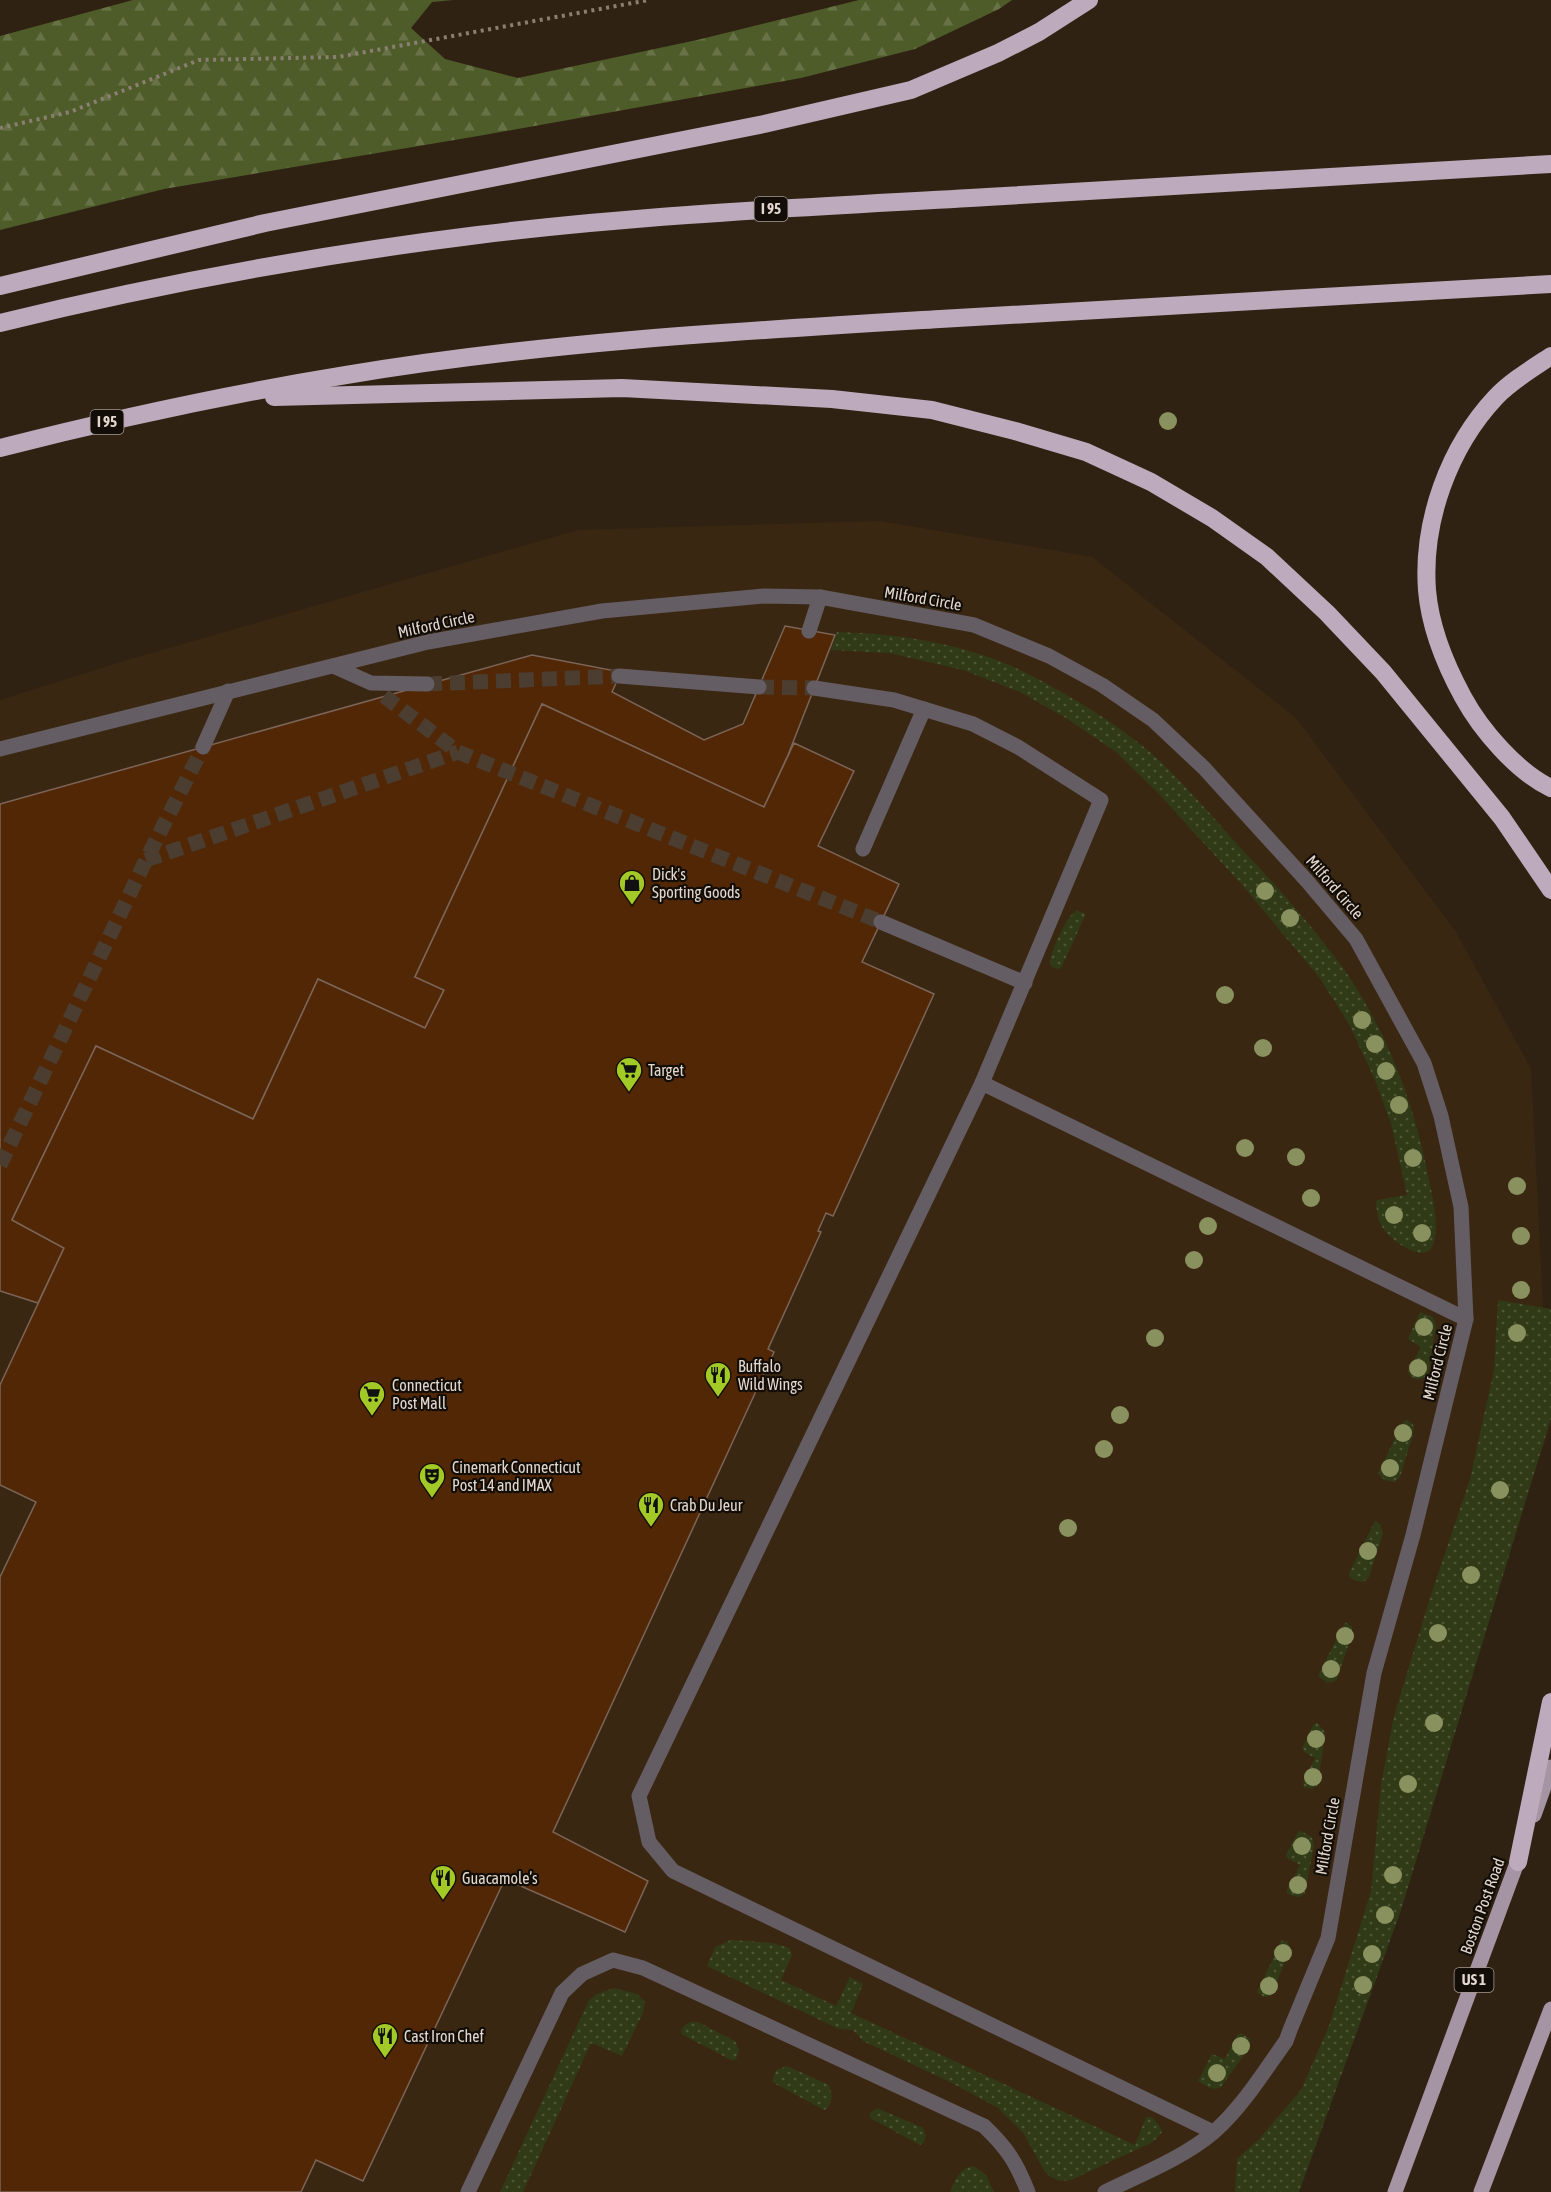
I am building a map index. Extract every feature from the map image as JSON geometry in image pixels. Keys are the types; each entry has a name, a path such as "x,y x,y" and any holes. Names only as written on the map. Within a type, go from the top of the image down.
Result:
{"highway":[{"path":"0,286 265,223 753,126 911,90 1009,48 1089,0"},
{"name":"I 95","path":"0,322 197,279 344,254 481,235 619,220 755,210 1551,164"},
{"name":"I 95","path":"0,448 215,398 360,372 625,340 1551,284"},
{"path":"1551,356 1496,396 1457,452 1443,483 1436,508 1428,552 1427,591 1437,642 1455,683 1472,713 1515,761 1551,788"},
{"path":"215,398 621,388 832,399 932,410 1086,452 1151,483 1212,518 1267,557 1327,613 1383,672 1502,818 1551,890"},
{"path":"1518,1862 1551,1702"}],"main road":[{"name":"Boston Post Road","path":"1395,2192 1551,1767"},
{"path":"1481,2192 1551,2009"}],"street":[{"name":"Milford Circle","path":"0,748 428,642 602,611 764,596 820,597 974,625 1049,656 1102,685 1153,720 1204,768 1307,881 1356,939 1424,1063 1441,1116 1461,1207 1466,1319 1413,1535 1374,1673 1328,1938 1286,2041 1241,2105 1213,2132 1176,2157 1105,2192"},
{"path":"809,631 820,597"},
{"path":"333,666 370,683 384,696"},
{"path":"619,676 759,687"},
{"path":"370,683 427,684"},
{"path":"814,688 894,700 973,724 1018,747 1101,800 982,1083 639,1796 649,1842 673,1870 1213,2132"},
{"path":"203,747 228,691"},
{"path":"863,849 924,709"},
{"path":"881,922 1025,983"},
{"path":"982,1083 1466,1319"},
{"path":"468,2192 562,1992 582,1974 613,1960 643,1968 984,2126 1005,2146 1028,2192"}],"path":[{"path":"0,128 70,112 199,60 338,57 649,0"}],"shaded area":[{"path":"880,521 1092,557 1296,718 1456,932 1531,1069 1549,1431 1277,2192 0,2192 0,700 124,661 578,530"}],"green space":[{"path":"133,0 453,0 432,2 411,28 445,59 518,78 697,40 859,0 1012,0 999,9 915,49 801,78 164,189 0,230 0,36"},
{"path":"837,632 911,638 960,648 1007,664 1061,692 1107,720 1150,752 1184,786 1302,916 1338,961 1368,1008 1393,1059 1420,1139 1436,1219 1435,1239 1428,1252 1421,1253 1406,1248 1386,1233 1381,1225 1377,1200 1407,1195 1391,1124 1375,1080 1349,1024 1319,977 1242,885 1157,792 1116,752 1066,718 1020,692 963,670 889,653 831,650"},
{"path":"1077,910 1085,916 1062,966 1060,969 1054,968 1050,965 1050,960 1055,944 1064,926"},
{"path":"1498,1300 1551,1309 1551,1418 1401,1910 1299,2192 1235,2192 1237,2159 1259,2139 1301,2090 1329,2026 1371,1891 1381,1785 1394,1716 1470,1479 1494,1370"},
{"path":"1420,1312 1433,1317 1436,1325 1428,1376 1418,1380 1410,1376 1408,1371 1421,1347 1408,1339"},
{"path":"1407,1420 1413,1424 1414,1431 1400,1477 1395,1482 1388,1481 1378,1473 1403,1422"},
{"path":"1375,1521 1380,1524 1383,1533 1369,1577 1362,1582 1350,1578 1349,1573"},
{"path":"1345,1622 1352,1627 1352,1634 1337,1679 1327,1683 1318,1676"},
{"path":"1317,1723 1325,1732 1318,1785 1312,1789 1304,1787 1303,1783 1315,1758 1304,1752 1302,1748 1314,1724"},
{"path":"1301,1831 1312,1837 1314,1845 1305,1893 1300,1897 1287,1893 1300,1865 1287,1858 1286,1855 1298,1832"},
{"path":"731,1940 773,1943 789,1948 792,1955 781,1980 836,2006 850,1977 863,1984 851,2013 1135,2145 1146,2117 1152,2117 1162,2132 1153,2142 1071,2180 1060,2181 1049,2176 1043,2169 1024,2134 998,2108 948,2081 863,2041 853,2030 839,2029 707,1966 715,1947"},
{"path":"1282,1940 1288,1942 1290,1949 1271,1996 1263,1997 1257,1992"},
{"path":"614,1988 637,1994 645,2002 643,2013 622,2056 591,2043 523,2192 500,2192 589,2000 597,1994"},
{"path":"691,2022 698,2022 735,2041 739,2050 736,2059 733,2061 681,2034 684,2026"},
{"path":"1241,2033 1250,2039 1249,2048 1221,2087 1212,2088 1198,2081 1212,2054 1225,2059 1237,2035"},
{"path":"787,2066 829,2085 832,2097 828,2108 824,2110 772,2082 776,2070"},
{"path":"877,2108 923,2128 926,2135 924,2142 920,2145 870,2118 870,2113"},
{"path":"974,2166 986,2175 994,2192 950,2192 961,2172"}],"building":[{"path":"785,626 835,635 788,755 764,807 542,704 415,977 444,990 425,1028 318,979 253,1119 96,1046 12,1220 64,1248 38,1303 0,1291 0,804 532,655 621,672 612,692 704,740 743,724"},
{"name":"Connecticut Post Mall","path":"542,704 764,807 794,743 854,771 818,846 899,884 862,962 934,994 833,1216 826,1213 818,1231 821,1232 768,1349 774,1352 553,1832 648,1881 625,1932 505,1879 363,2181 316,2160 301,2192 0,2192 0,1577 36,1502 0,1485 0,1385 64,1248 12,1220 96,1046 253,1119 318,979 425,1028 444,990 415,977"}],"tunnel":[{"path":"427,684 619,676"},
{"path":"759,687 814,688"},
{"path":"384,696 458,752 881,922"},
{"path":"0,1165 146,860 203,747"},
{"path":"146,860 458,752"}],"place":[{"name":"Dick's Sporting Goods","path":"632,906"},
{"name":"Target","path":"629,1093"},
{"name":"Buffalo Wild Wings","path":"718,1398"},
{"name":"Connecticut Post Mall","path":"372,1417"},
{"name":"Cinemark Connecticut Post 14 and IMAX","path":"432,1499"},
{"name":"Crab Du Jeur","path":"651,1528"},
{"name":"Guacamole’s","path":"443,1901"},
{"name":"Cast Iron Chef","path":"385,2059"}]}
